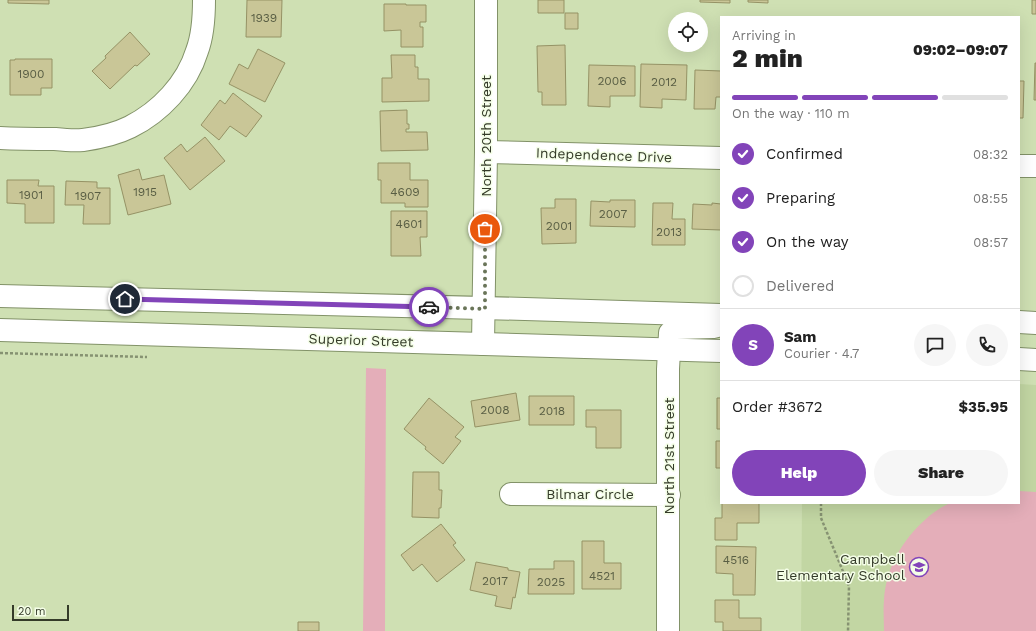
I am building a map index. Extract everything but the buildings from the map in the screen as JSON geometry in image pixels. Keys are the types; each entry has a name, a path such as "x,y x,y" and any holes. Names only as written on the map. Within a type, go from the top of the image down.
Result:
{"main road":[{"path":"0,138 81,140 106,136 129,128 149,116 168,100 183,82 194,61 201,39 204,0"},
{"name":"North 20th Street","path":"483,344 485,309 486,0"},
{"name":"Independence Drive","path":"486,152 720,158"},
{"path":"1020,166 1036,166"},
{"path":"0,296 720,315"},
{"path":"1020,322 1036,323"},
{"name":"North 21st Street","path":"668,631 670,333 676,328 713,327 720,325"},
{"name":"Superior Street","path":"0,330 720,351"},
{"name":"Bilmar Circle","path":"511,494 669,495"}],"path":[{"path":"821,504 821,518 849,586 848,631"}],"shaded area":[{"path":"366,368 386,369 385,631 363,631"},
{"name":"Campbell Elementary School","path":"1020,384 1036,385 1036,631 801,631 802,504 1020,504"},
{"path":"1020,491 1036,492 1036,631 884,631 885,588 897,555 917,527 942,507 949,504 1020,504"}],"way so far":[{"path":"429,307 485,309 485,229"}],"place":[{"name":"Campbell Elementary School","path":"919,567"}],"route":[{"path":"125,299 429,307"}]}
